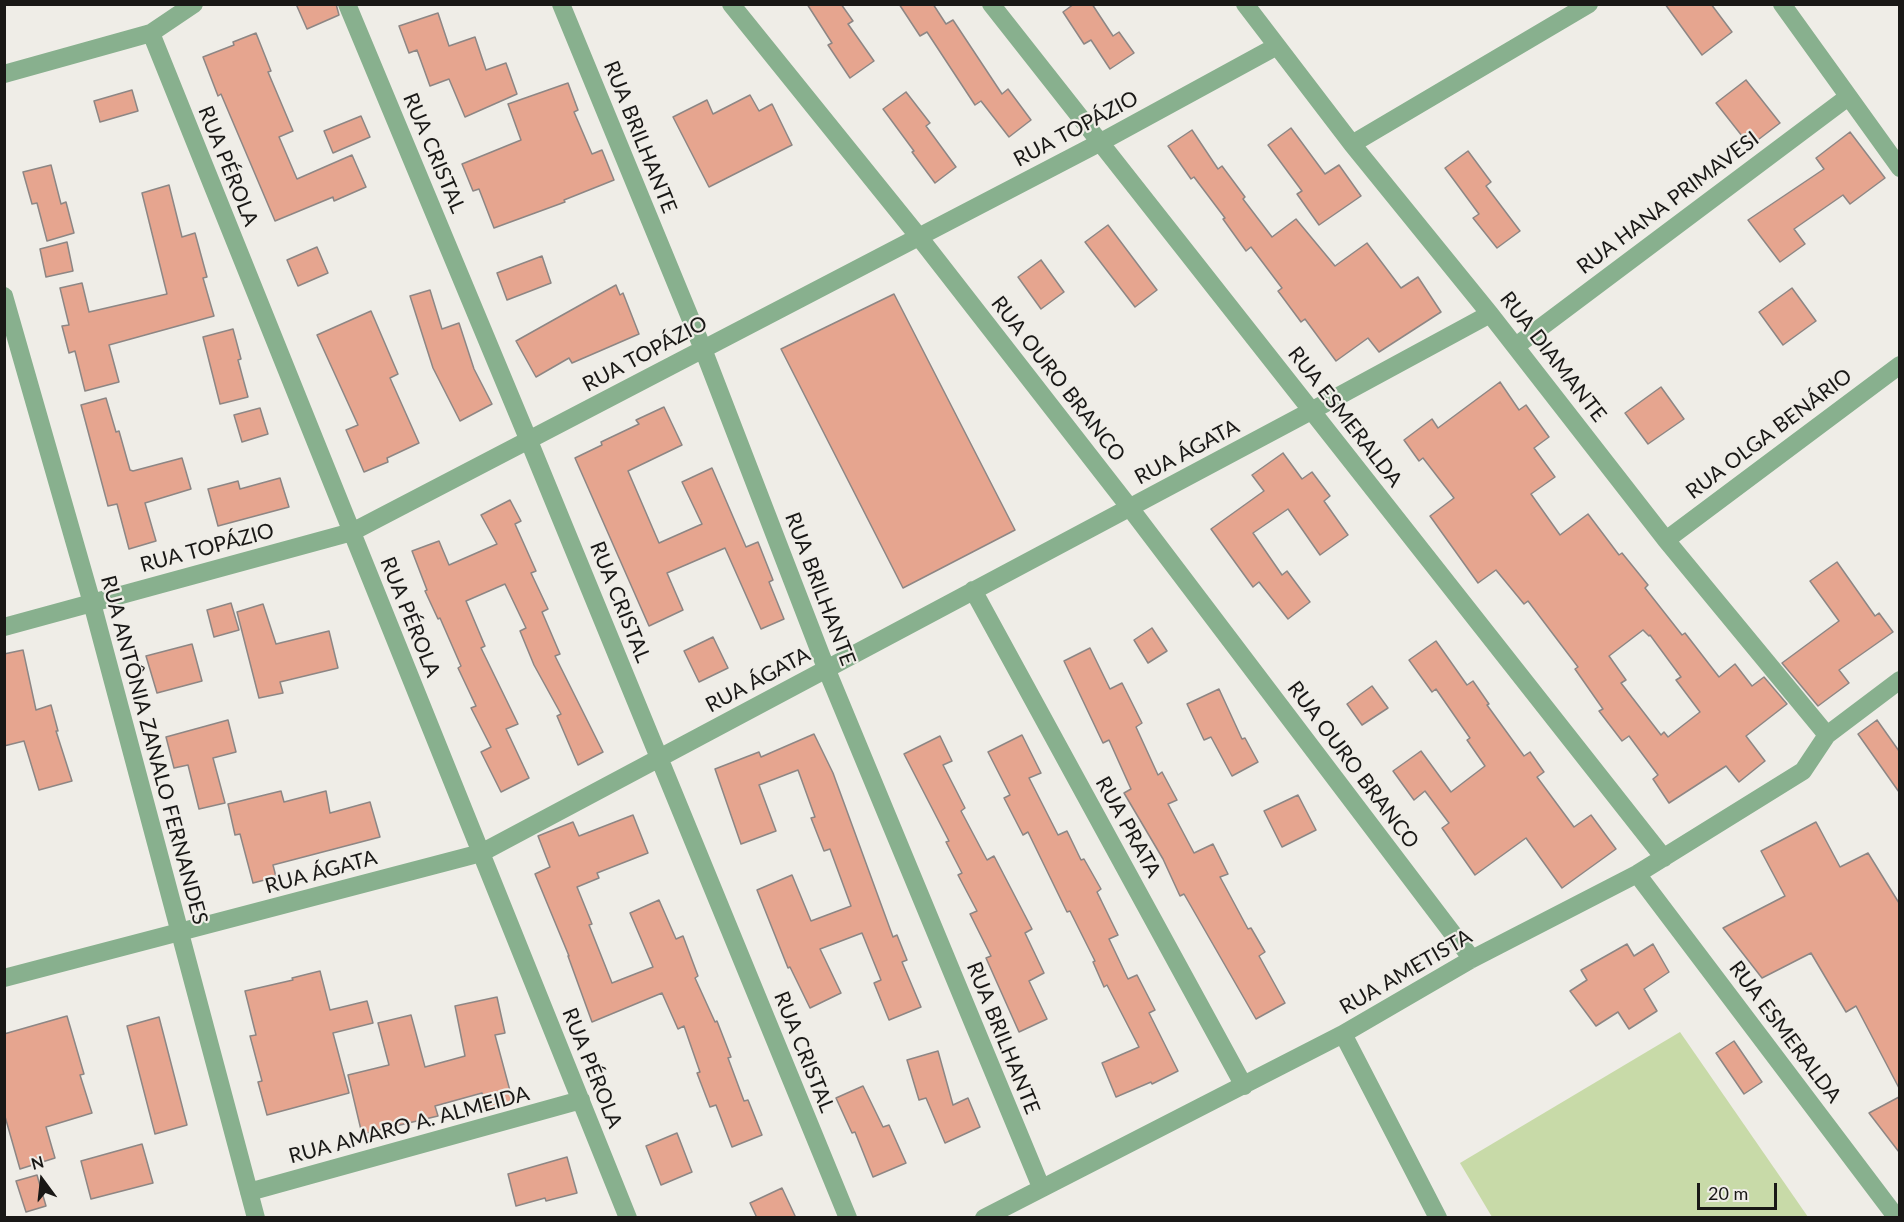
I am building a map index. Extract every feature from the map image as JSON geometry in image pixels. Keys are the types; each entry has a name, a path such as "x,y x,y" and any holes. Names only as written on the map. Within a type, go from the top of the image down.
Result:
{"street":[{"path":"4,75 151,33 194,4"},
{"name":"RUA CRISTAL","path":"347,4 530,441 848,1218"},
{"name":"RUA BRILHANTE","path":"561,4 703,349 826,668 1041,1187"},
{"name":"RUA OURO BRANCO","path":"731,4 918,237 1130,508 1472,959"},
{"name":"RUA ESMERALDA","path":"991,4 1664,858"},
{"name":"RUA DIAMANTE","path":"1245,4 1352,144 1490,314 1666,540 1827,735"},
{"path":"1352,144 1589,4"},
{"path":"1782,4 1899,168"},
{"name":"RUA PÉROLA","path":"151,33 628,1218"},
{"name":"RUA TOPÁZIO","path":"4,627 352,532 1101,142 1277,46"},
{"name":"RUA HANA PRIMAVESI","path":"1515,346 1848,97"},
{"name":"RUA ANTÔNIA ZANALO FERNANDES","path":"4,296 92,603 256,1218"},
{"name":"RUA ÁGATA","path":"4,978 481,853 1490,314"},
{"name":"RUA OLGA BENÁRIO","path":"1666,540 1899,365"},
{"name":"RUA PRATA","path":"973,590 1244,1086"},
{"name":"RUA AMETISTA","path":"984,1218 1343,1034 1472,959 1637,874 1803,771 1827,735 1899,680"},
{"name":"RUA ESMERALDA","path":"1637,874 1897,1218"},
{"path":"1343,1034 1438,1218"},
{"name":"RUA AMARO A. ALMEIDA","path":"249,1192 581,1100"}],"green space":[{"path":"1680,1032 1808,1217 1492,1217 1460,1163"}],"building":[{"path":"296,4 336,4 339,15 307,29"},
{"path":"807,4 841,4 853,21 848,24 874,61 850,78 828,45 832,43"},
{"path":"899,4 933,4 946,24 953,20 1002,94 1008,89 1031,120 1009,137 981,101 975,105 927,32 920,36"},
{"path":"1074,4 1092,4 1113,36 1119,32 1134,53 1110,69 1091,40 1084,44 1063,12"},
{"path":"1665,4 1711,4 1732,32 1702,55"},
{"path":"438,13 449,46 475,37 486,70 506,63 517,94 465,117 449,79 430,86 417,50 409,53 399,26"},
{"path":"256,33 271,71 268,72 293,131 279,137 297,179 352,155 366,187 334,201 333,197 275,221 221,94 218,96 203,57 234,45 233,42"},
{"path":"1746,80 1780,123 1750,146 1716,103"},
{"path":"568,83 578,110 574,112 592,154 602,150 614,180 564,200 565,202 494,228 479,189 473,191 462,164 521,140 508,104"},
{"path":"132,90 138,111 100,122 94,101"},
{"path":"906,92 930,123 926,126 956,167 935,183 883,109"},
{"path":"750,95 759,111 772,104 792,145 709,187 673,117 707,100 713,114"},
{"path":"361,116 370,137 333,153 324,131"},
{"path":"1291,128 1325,174 1339,165 1361,196 1319,225 1297,194 1302,191 1268,145"},
{"path":"1192,130 1218,169 1222,166 1245,197 1243,199 1272,237 1296,219 1335,266 1367,243 1401,288 1418,277 1441,312 1379,352 1368,338 1336,361 1305,319 1301,322 1278,291 1282,288 1251,247 1246,251 1223,219 1225,218 1194,177 1191,179 1168,146"},
{"path":"1850,132 1885,178 1850,204 1843,195 1794,229 1805,244 1780,262 1748,220 1824,169 1816,158"},
{"path":"1468,151 1491,182 1486,186 1520,231 1497,248 1473,218 1479,214 1445,168"},
{"path":"51,165 61,204 66,202 74,233 47,241 37,203 32,204 23,172"},
{"path":"169,185 182,237 195,233 207,277 203,278 214,316 109,345 119,382 85,391 75,351 69,353 62,326 69,325 60,288 82,283 89,312 167,294 142,193"},
{"path":"1108,225 1157,290 1135,307 1085,242"},
{"path":"67,242 73,271 46,277 40,249"},
{"path":"317,247 328,273 298,286 287,260"},
{"path":"542,256 551,283 507,300 497,273"},
{"path":"1041,260 1064,292 1041,309 1018,277"},
{"path":"616,285 620,295 623,293 639,334 572,363 569,358 536,377 516,341"},
{"path":"1792,288 1816,321 1783,345 1759,312"},
{"path":"430,290 442,329 459,323 474,369 492,404 460,421 433,368 410,296"},
{"path":"894,294 1015,530 903,588 781,349"},
{"path":"371,311 398,374 390,378 419,443 387,458 388,462 364,472 346,430 358,425 317,335"},
{"path":"233,329 248,397 220,404 203,337"},
{"path":"1500,382 1519,410 1526,405 1549,437 1534,448 1555,477 1531,494 1560,535 1588,514 1619,555 1622,553 1648,585 1645,588 1682,635 1685,633 1719,677 1735,664 1752,686 1764,677 1787,704 1746,736 1765,761 1739,782 1726,766 1669,803 1653,779 1658,775 1629,736 1622,741 1599,711 1603,709 1575,669 1578,667 1528,601 1524,604 1496,570 1478,583 1430,516 1454,498 1423,458 1419,461 1404,440 1432,419 1438,428","holes":["1643,630 1681,677 1676,680 1700,712 1668,737 1664,732 1661,735 1621,683 1626,680 1609,656"]},
{"path":"1661,387 1684,419 1648,444 1625,413"},
{"path":"106,398 116,432 119,431 130,470 182,458 191,489 145,503 156,541 129,549 117,504 108,506 81,405"},
{"path":"664,407 682,445 628,471 659,543 702,524 682,482 712,468 746,547 758,542 773,580 769,582 784,619 761,629 725,548 667,573 683,610 649,626 575,458 602,445 601,442 639,424 636,420"},
{"path":"260,408 268,434 242,442 234,415"},
{"path":"1283,453 1302,479 1312,472 1330,496 1324,501 1348,535 1320,555 1288,509 1253,533 1282,575 1287,571 1310,602 1288,619 1259,582 1253,587 1211,529 1264,491 1252,475"},
{"path":"280,478 289,507 218,526 208,489 238,481 240,489"},
{"path":"510,500 521,521 515,524 536,571 531,573 548,609 542,612 560,654 555,656 603,752 578,765 557,716 561,714 534,665 520,631 526,628 505,584 466,601 485,646 481,648 518,724 506,729 529,778 501,792 481,752 491,747 471,708 476,706 458,668 461,666 440,618 438,619 425,591 427,590 412,551 439,541 449,565 497,544 481,515"},
{"path":"1837,562 1875,616 1879,613 1893,632 1839,670 1849,683 1818,706 1782,663 1839,621 1810,581"},
{"path":"231,603 239,630 214,637 207,610"},
{"path":"263,604 276,644 329,631 338,668 280,682 283,693 259,698 237,612"},
{"path":"1152,628 1167,651 1148,663 1134,640"},
{"path":"713,637 728,668 699,682 684,651"},
{"path":"1436,641 1467,685 1473,681 1489,704 1487,705 1524,756 1530,752 1544,772 1537,777 1574,827 1591,815 1616,849 1562,888 1526,838 1475,875 1442,828 1449,823 1425,791 1414,800 1393,771 1421,751 1451,792 1485,766 1467,740 1470,738 1436,689 1432,692 1409,660"},
{"path":"192,644 202,681 157,693 146,656"},
{"path":"1090,648 1110,689 1122,683 1142,723 1136,727 1158,775 1162,772 1177,800 1168,804 1194,853 1213,844 1228,874 1220,877 1248,929 1251,928 1265,952 1259,956 1285,1003 1256,1019 1184,894 1180,896 1163,859 1124,793 1131,789 1109,740 1103,743 1064,661"},
{"path":"23,650 36,710 51,705 58,731 56,731 72,781 39,790 24,741 4,746 4,654"},
{"path":"1372,686 1388,708 1362,725 1347,704"},
{"path":"1219,689 1242,739 1245,738 1258,762 1232,776 1211,737 1204,740 1187,704"},
{"path":"228,720 236,752 213,758 225,803 199,809 188,765 174,768 166,737"},
{"path":"1877,720 1899,751 1899,792 1858,734"},
{"path":"814,734 833,773 893,937 897,935 907,960 902,962 921,1007 889,1020 874,983 881,980 862,933 820,949 841,993 810,1008 790,967 788,968 757,890 792,875 811,921 851,906 830,849 824,851 811,818 815,817 798,770 759,785 776,831 741,844 715,769 759,752 761,757"},
{"path":"1022,735 1041,773 1029,778 1058,835 1067,831 1081,860 1084,859 1101,889 1097,892 1118,935 1109,939 1128,979 1137,975 1155,1010 1149,1013 1178,1071 1152,1084 1151,1082 1116,1097 1102,1063 1139,1047 1107,985 1104,987 1093,962 1095,961 1070,911 1067,912 1028,832 1023,835 1004,798 1010,795 988,752"},
{"path":"940,736 952,761 943,765 965,808 961,811 987,860 994,856 1032,929 1025,933 1044,973 1029,981 1047,1019 1019,1032 986,958 991,956 970,914 977,911 958,875 962,873 946,842 949,841 904,754"},
{"path":"281,791 284,802 326,791 330,813 370,802 380,837 273,865 276,877 253,883 240,834 235,835 228,804"},
{"path":"1298,795 1316,830 1282,847 1264,811"},
{"path":"633,815 648,853 597,873 599,878 577,887 612,983 653,967 630,913 659,900 676,939 683,936 698,976 695,978 715,1022 717,1021 744,1101 748,1100 762,1135 732,1147 716,1105 710,1107 697,1073 700,1072 684,1026 678,1029 662,993 592,1022 569,956 535,874 550,867 538,836 573,822 579,836"},
{"path":"1816,822 1840,867 1868,853 1899,903 1899,1088 1856,1006 1846,1012 1811,953 1762,978 1723,928 1785,896 1761,851"},
{"path":"1627,944 1634,956 1653,944 1669,972 1644,989 1657,1011 1629,1029 1618,1012 1596,1026 1570,991 1587,980 1581,970"},
{"path":"320,971 330,1010 367,1001 373,1023 333,1033 349,1093 267,1115 258,1082 262,1081 250,1036 256,1035 245,991"},
{"path":"497,997 505,1033 495,1035 513,1102 486,1109 482,1093 435,1106 438,1116 362,1134 348,1075 389,1065 378,1023 411,1015 425,1067 465,1056 455,1006"},
{"path":"67,1016 84,1074 80,1075 92,1113 46,1127 55,1158 20,1169 4,1113 4,1034"},
{"path":"159,1017 187,1125 155,1134 127,1026"},
{"path":"1734,1041 1762,1082 1744,1094 1716,1053"},
{"path":"938,1051 953,1105 968,1098 980,1127 945,1143 926,1098 919,1100 907,1060"},
{"path":"863,1086 883,1127 889,1125 906,1163 873,1177 855,1132 852,1133 836,1098"},
{"path":"1899,1097 1899,1152 1869,1113"},
{"path":"677,1133 692,1172 661,1185 646,1146"},
{"path":"142,1144 153,1183 91,1199 81,1161"},
{"path":"567,1157 577,1193 516,1206 508,1174"},
{"path":"37,1175 46,1206 26,1212 16,1181"},
{"path":"782,1188 796,1218 757,1218 750,1203"}]}
